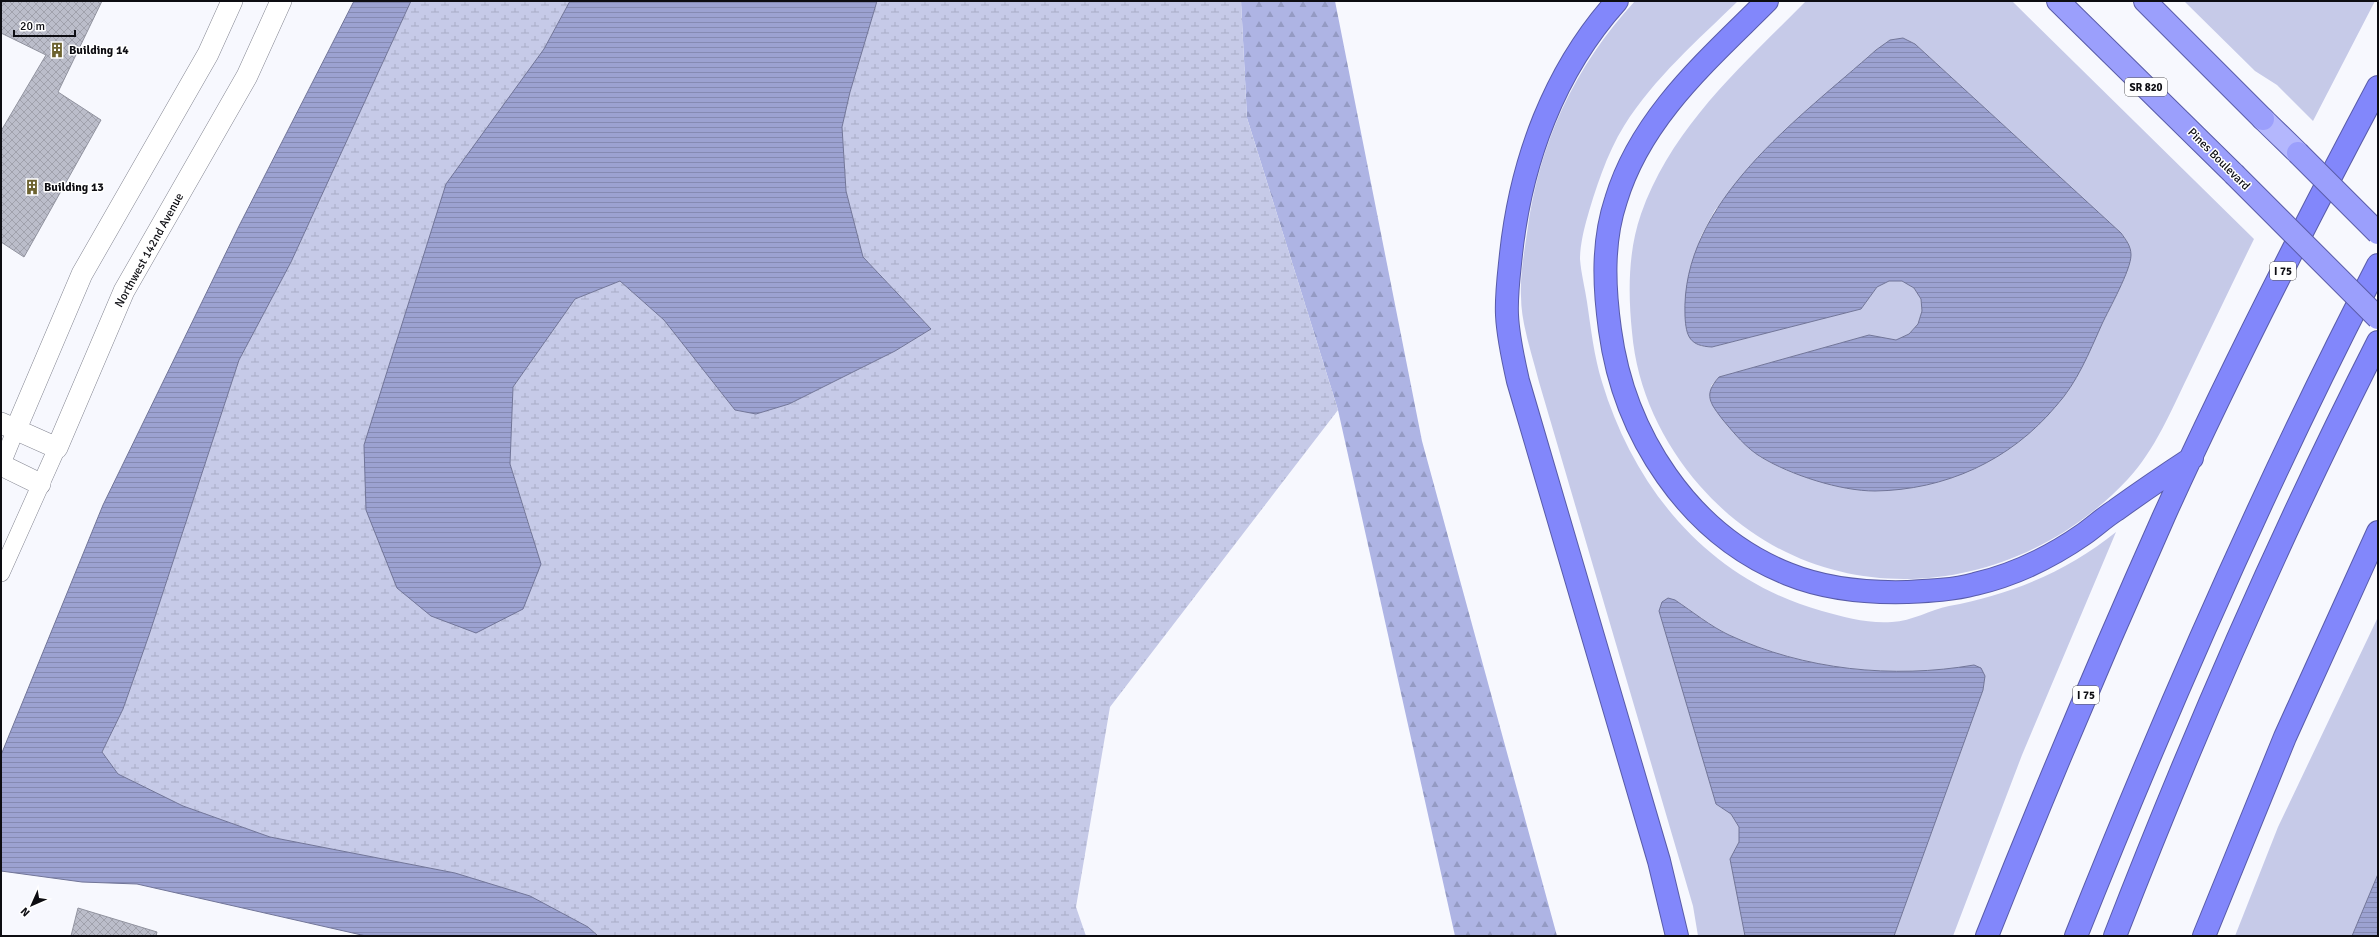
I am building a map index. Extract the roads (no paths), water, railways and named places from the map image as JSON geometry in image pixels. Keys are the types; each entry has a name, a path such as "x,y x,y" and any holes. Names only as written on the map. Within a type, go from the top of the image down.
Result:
{"highway":[{"path":"1617,1 1591,33 1572,63 1541,127 1518,200 1509,274 1507,314 1510,346 1518,381 1659,861 1677,936"},
{"path":"1767,1 1680,88 1659,114 1643,139 1628,169 1616,198 1609,226 1605,274 1607,313 1618,373 1629,408 1644,441 1664,473 1684,498 1708,523 1733,542 1763,562 1790,575 1825,585 1860,591 1929,591 1973,585 2006,576 2046,558 2192,458"},
{"name":"Pines Boulevard","path":"2058,1 2378,318"},
{"path":"2145,1 2263,119"},
{"name":"I 75","path":"1987,936 2043,795 2100,661 2192,458 2234,368 2378,87"},
{"path":"2298,154 2378,233"},
{"path":"2076,936 2161,726 2231,569 2285,452 2378,265"},
{"path":"2115,936 2190,749 2262,585 2378,342"},
{"path":"2204,936 2285,737 2378,532"}],"main road":[{"path":"2263,119 2298,154"}],"street":[{"path":"40,484 1,465 9,426 82,274 208,54 232,1"},
{"name":"Northwest 142nd Avenue","path":"1,573 57,448 124,291 247,76 281,1"},
{"path":"9,426 57,448"}],"place":[{"name":"Building 14","path":"57,50"},
{"name":"Building 13","path":"32,187"}]}
